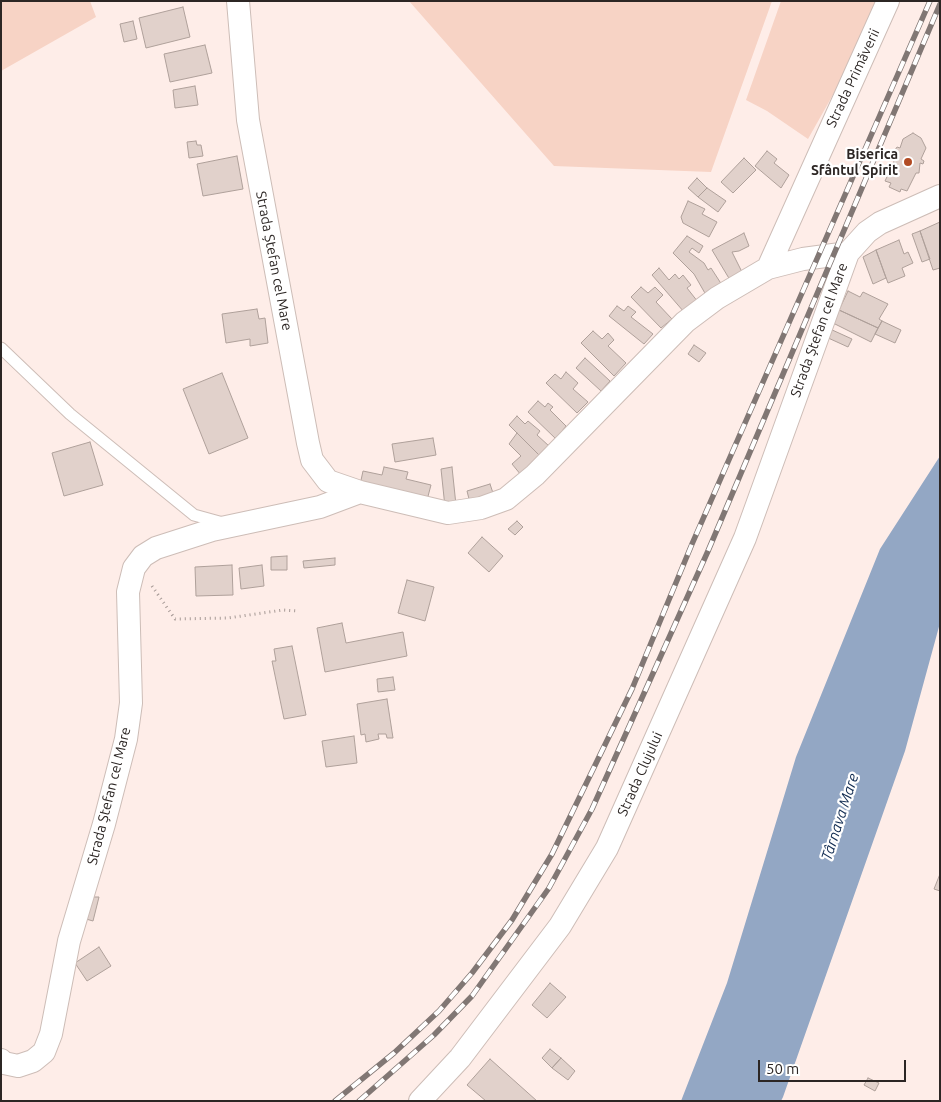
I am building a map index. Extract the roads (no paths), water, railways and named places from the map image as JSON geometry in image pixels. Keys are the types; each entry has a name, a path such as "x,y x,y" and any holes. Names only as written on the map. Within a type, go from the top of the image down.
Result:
{"street":[{"name":"Strada Ștefan cel Mare","path":"238,1 248,120 312,460 328,481 360,492 448,513 481,508 506,499 535,475 685,322 717,298 768,268 848,253"},
{"name":"Strada Primăverii","path":"768,268 817,155 888,1"},
{"name":"Strada Ștefan cel Mare","path":"790,407 848,253 867,232 880,223 940,196"},
{"name":"Strada Clujului","path":"420,1101 460,1058 549,941 607,848 745,538 790,407"},
{"name":"Strada Ștefan cel Mare","path":"1,1060 4,1063 18,1066 33,1061 44,1052 51,1034 68,940 104,824 126,739 131,703 128,592 134,568 143,556 156,548 212,530 320,507 360,492"}],"lane":[{"name":"Strada Ștefan cel Mare","path":"1,348 70,414 194,515 235,526"}],"water":[{"name":"Târnava Mare","path":"940,456 940,623 905,751 783,1097 781,1101 681,1101 727,983 796,757 880,549"}],"railway":[{"path":"335,1101 394,1053 439,1011 472,973 512,920 552,854 632,689 692,544 930,1"},
{"path":"359,1101 434,1035 472,996 549,888 592,809 708,551 940,4"}],"place":[{"name":"Biserica Sfântul Spirit","path":"908,162"}]}
